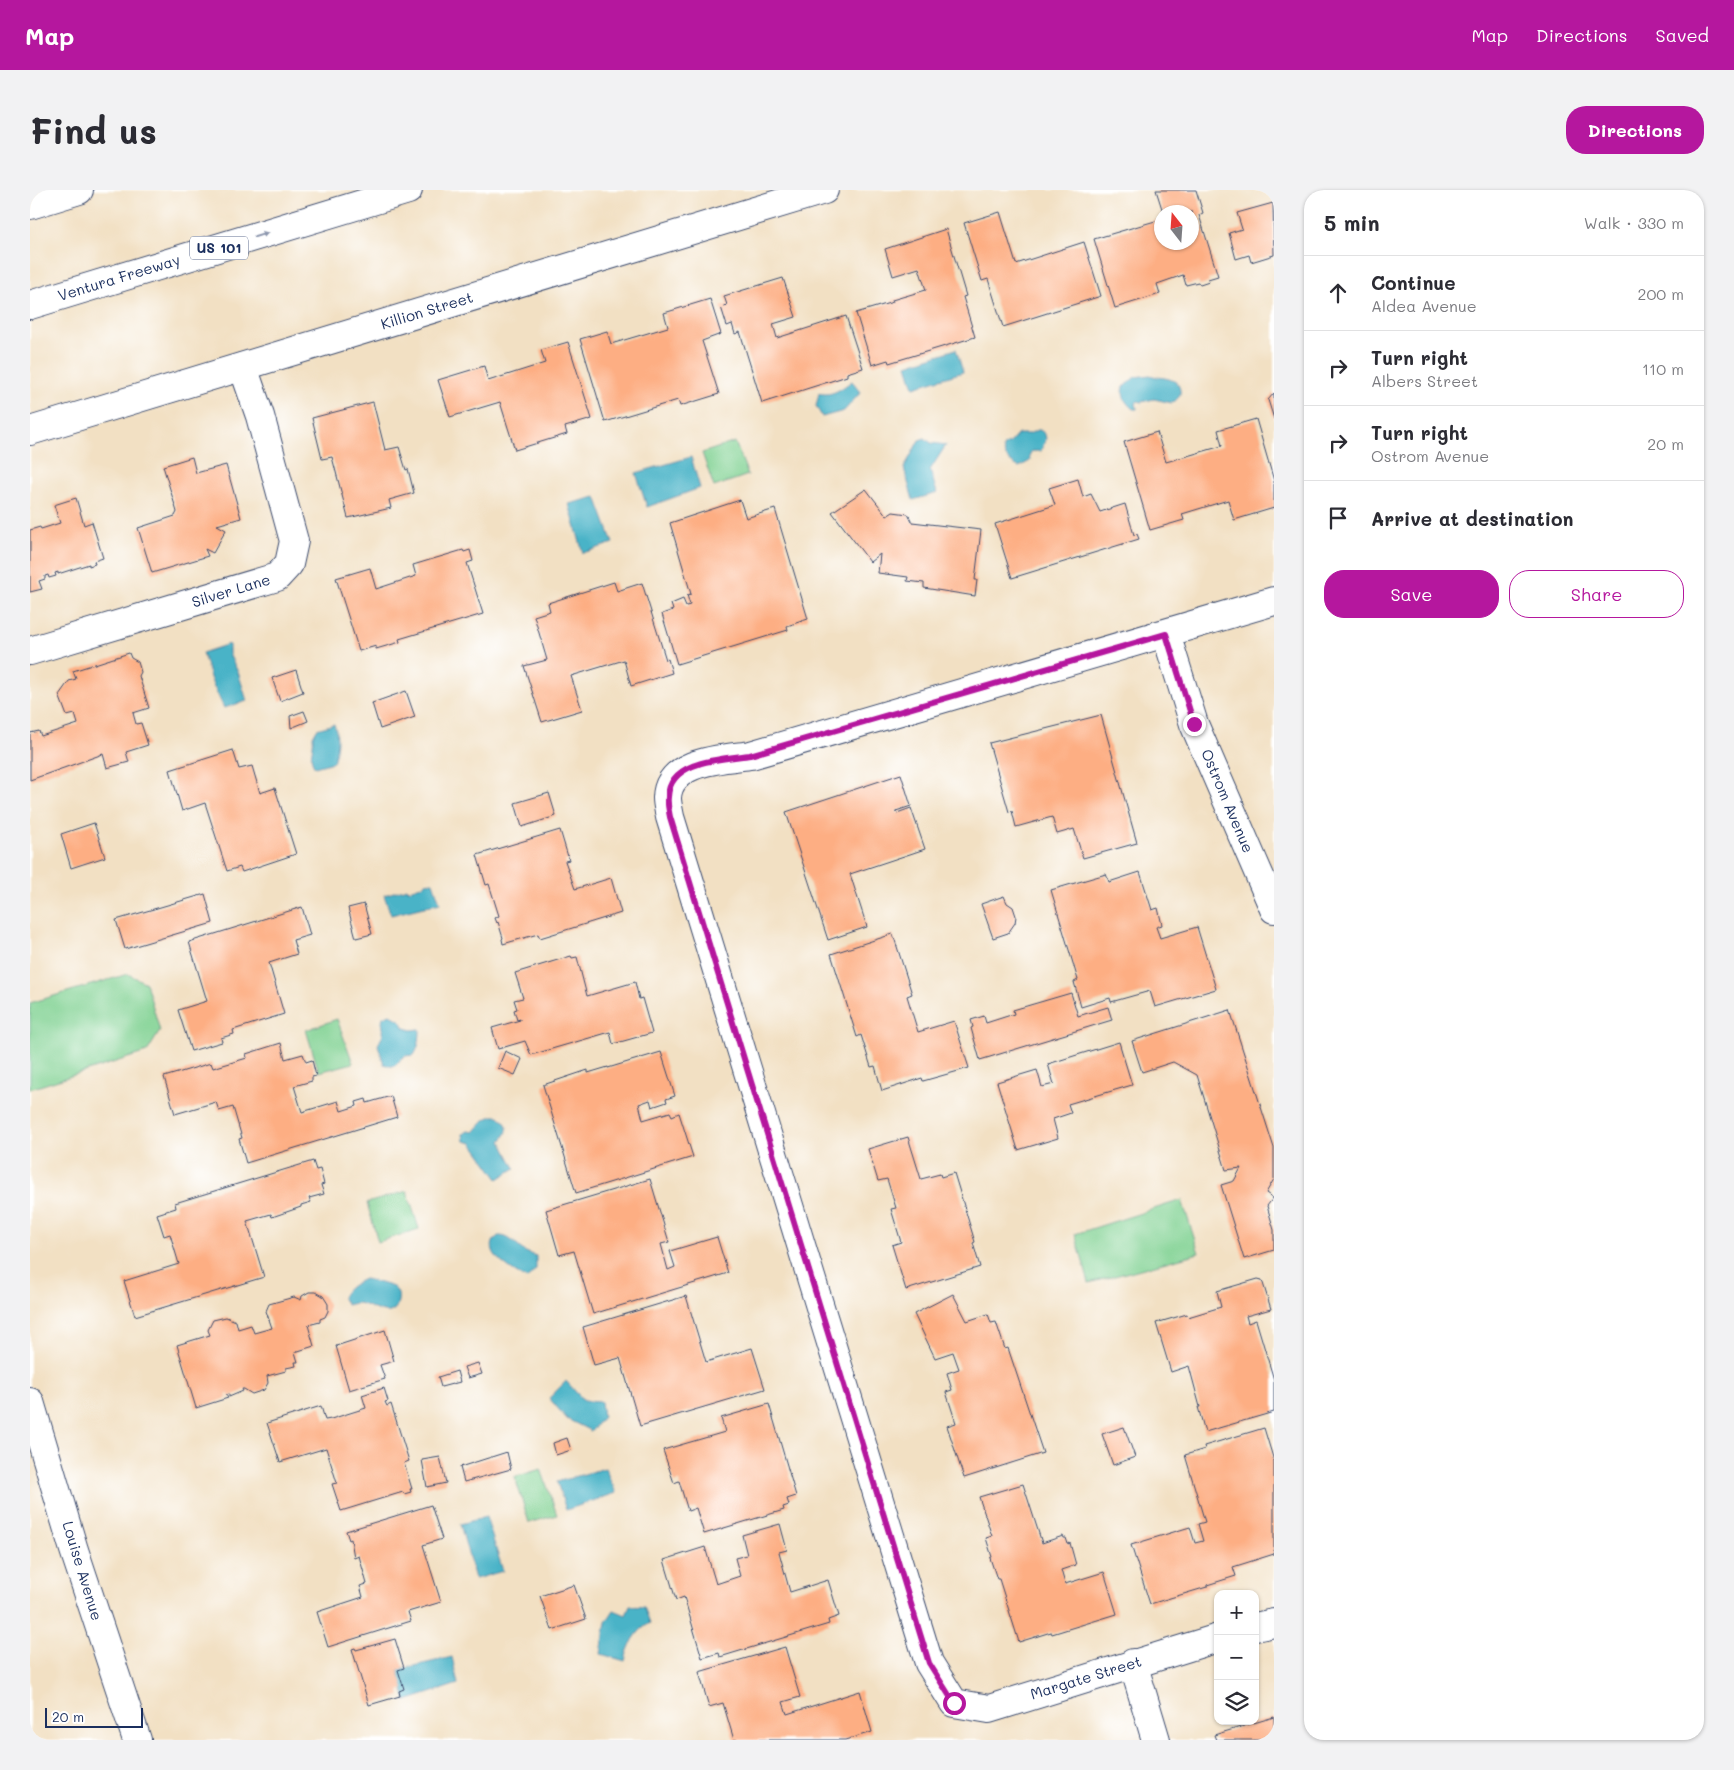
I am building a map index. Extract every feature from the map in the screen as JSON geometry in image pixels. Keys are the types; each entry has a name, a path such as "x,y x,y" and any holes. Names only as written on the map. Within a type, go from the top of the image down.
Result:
{"main road":[{"path":"30,205 79,190"},
{"name":"Ventura Freeway","path":"30,305 408,190"},
{"name":"Killion Street","path":"30,431 824,190"},
{"name":"Silver Lane","path":"30,651 277,577 289,564 294,541 260,416 243,367"},
{"path":"1166,634 1274,601"},
{"name":"Margate Street","path":"1166,634 750,755 706,762 689,767 674,776 667,796 670,817 929,1663 954,1703 989,1709 1214,1639"},
{"name":"Ostrom Avenue","path":"1166,634 1194,724 1274,908"},
{"name":"Louise Avenue","path":"30,1402 74,1550 137,1740"},
{"path":"1259,1625 1274,1623"},
{"path":"1134,1663 1156,1740"}],"green space":[{"path":"735,442 748,475 714,487 702,453"},
{"path":"128,974 146,983 160,1031 147,1052 30,1089 30,1003"},
{"path":"337,1019 353,1063 319,1072 306,1030"},
{"path":"407,1191 419,1229 378,1242 367,1203"},
{"path":"1182,1200 1199,1253 1089,1283 1075,1234"},
{"path":"541,1469 557,1515 529,1523 515,1477"}],"water":[{"path":"956,349 963,372 914,387 907,365"},
{"path":"1150,375 1176,382 1180,390 1179,396 1172,403 1154,399 1138,401 1136,403 1137,409 1133,409 1125,400 1123,394 1124,387 1135,377"},
{"path":"852,381 861,392 844,411 822,417 816,406 819,393 833,393"},
{"path":"1037,430 1045,434 1046,439 1041,451 1031,452 1030,461 1019,467 1011,462 1005,455 1004,445 1010,443 1018,434 1029,434"},
{"path":"925,438 931,443 946,445 930,470 937,493 913,500 904,468 919,440"},
{"path":"691,457 700,488 647,507 636,473"},
{"path":"596,497 613,543 583,553 569,504"},
{"path":"229,644 229,654 238,672 247,701 224,708 211,681 202,653"},
{"path":"334,724 337,733 337,743 333,762 315,767 311,756 313,736 317,729"},
{"path":"433,882 440,903 391,915 384,895 407,888 409,890 424,885 424,883"},
{"path":"390,1014 401,1021 405,1028 412,1030 420,1029 418,1046 414,1055 405,1056 395,1066 384,1064 378,1045 383,1033 383,1017"},
{"path":"499,1116 505,1122 507,1131 501,1141 515,1168 498,1179 472,1143 464,1141 463,1134 468,1131 474,1132 486,1119"},
{"path":"498,1236 506,1237 524,1251 536,1256 536,1269 527,1279 507,1267 495,1255 492,1249 493,1242"},
{"path":"364,1279 393,1287 398,1297 396,1308 387,1312 358,1303 347,1305 342,1297 351,1286"},
{"path":"566,1381 584,1401 601,1402 603,1417 591,1431 567,1419 549,1398"},
{"path":"605,1468 616,1493 566,1510 557,1482"},
{"path":"486,1517 503,1571 475,1579 460,1524"},
{"path":"630,1606 644,1607 650,1623 633,1639 625,1661 601,1654 606,1622 614,1610 626,1615"},
{"path":"452,1657 458,1684 406,1701 398,1670"}],"building":[{"path":"1156,190 1196,190 1203,213 1199,215 1199,205 1161,205"},
{"path":"1273,203 1274,255 1251,262 1249,255 1236,259 1229,233 1242,229 1237,213"},
{"path":"1000,212 1016,264 1084,242 1101,296 1003,327 988,279 982,281 964,223"},
{"path":"1199,215 1218,276 1208,279 1209,282 1200,285 1198,282 1186,285 1183,275 1157,284 1160,294 1115,308 1094,239 1154,221 1154,250 1199,250"},
{"path":"946,229 966,296 963,297 975,337 889,363 888,360 872,365 856,313 926,290 919,268 893,276 885,249"},
{"path":"783,278 796,317 773,324 777,338 846,316 863,368 847,373 847,376 762,403 740,332 735,334 732,324 727,326 721,307 727,305 724,296"},
{"path":"710,299 721,334 702,341 719,394 680,406 678,400 605,422 580,339 607,331 611,344 668,327 664,313"},
{"path":"568,342 592,419 565,427 567,434 515,450 500,402 450,417 438,380 484,366 488,381 545,363 541,350"},
{"path":"1274,393 1274,419 1268,400"},
{"path":"373,402 385,450 399,447 406,470 408,469 414,493 389,500 391,508 348,518 332,457 322,459 312,418"},
{"path":"1256,419 1274,481 1274,508 1234,520 1228,500 1182,514 1184,520 1150,530 1124,442 1157,432 1166,462 1222,446 1218,430"},
{"path":"192,457 196,473 226,465 241,518 217,525 226,530 213,553 205,549 208,556 152,573 138,528 175,516 177,512 163,466"},
{"path":"1078,479 1083,497 1091,494 1100,512 1125,504 1134,535 1137,534 1139,539 1012,578 995,524 1055,505 1049,488"},
{"path":"866,489 887,516 893,512 908,514 912,522 981,530 975,596 924,588 924,583 907,581 908,577 878,573 880,554 870,562 832,512"},
{"path":"76,498 84,525 92,522 103,558 94,561 95,564 89,566 89,564 58,574 58,572 55,573 56,576 49,578 48,575 45,576 45,579 39,581 42,589 30,592 30,530 40,527 41,529 60,523 54,505"},
{"path":"740,500 746,518 775,509 808,619 787,626 788,630 677,664 662,614 673,610 671,604 683,599 686,606 690,605 687,595 691,594 670,523"},
{"path":"463,550 464,552 470,550 473,561 467,563 483,614 399,639 400,642 376,649 376,646 359,651 336,578 370,568 376,589 416,576 413,565"},
{"path":"614,582 617,591 642,583 666,660 668,659 672,673 631,686 624,660 571,676 582,710 542,722 524,666 547,660 534,616 550,611 548,603"},
{"path":"129,653 131,658 138,662 141,672 139,676 149,708 133,713 136,724 141,723 148,745 126,752 129,762 107,768 103,754 30,780 30,733 39,731 41,736 78,724 75,714 67,716 59,695 69,681 76,679 73,671"},
{"path":"296,670 303,692 280,701 272,678"},
{"path":"406,691 415,717 380,729 372,703"},
{"path":"304,711 308,721 291,728 290,716"},
{"path":"1101,715 1137,843 1083,858 1074,829 1057,834 1052,817 1016,827 1012,811 1009,812 989,743"},
{"path":"233,750 239,769 252,766 260,793 275,788 296,854 242,872 240,867 227,871 205,803 182,811 170,770"},
{"path":"901,774 911,806 896,811 897,813 911,808 925,849 850,874 867,927 828,940 786,812"},
{"path":"549,793 556,816 522,827 515,803"},
{"path":"94,823 105,857 71,868 61,834"},
{"path":"560,830 569,860 565,861 575,889 611,878 621,913 540,938 538,934 503,944 503,938 495,918 499,916 489,884 486,885 477,855"},
{"path":"1140,872 1152,910 1158,908 1162,925 1156,927 1160,938 1197,927 1216,989 1155,1007 1150,991 1111,1002 1110,998 1081,1007 1074,982 1078,980 1051,890 1106,874 1109,882"},
{"path":"205,894 213,923 125,949 116,920"},
{"path":"1004,896 1007,903 1013,907 1016,916 1015,923 1008,933 993,938 981,904"},
{"path":"364,904 372,934 356,938 348,908"},
{"path":"302,907 310,935 293,940 297,954 269,963 284,1014 233,1030 234,1034 221,1038 222,1042 191,1051 178,1010 207,1001 189,942"},
{"path":"893,934 912,994 907,996 918,1032 954,1021 969,1068 923,1081 922,1078 882,1091 875,1066 871,1067 861,1035 857,1037 831,954"},
{"path":"571,956 572,958 577,957 587,996 635,982 639,999 642,998 652,1033 613,1044 610,1032 531,1055 525,1041 498,1049 492,1028 520,1020 517,1020 514,1010 517,1009 514,1000 523,998 515,973"},
{"path":"1071,993 1078,1016 1108,1007 1112,1020 980,1060 971,1028 973,1027 971,1020 984,1016 986,1023 1014,1014 1013,1010"},
{"path":"1230,1010 1274,1148 1274,1179 1266,1193 1273,1198 1267,1206 1274,1230 1274,1250 1244,1259 1221,1185 1234,1181 1241,1168 1226,1170 1197,1075 1173,1062 1142,1072 1132,1041"},
{"path":"1119,1042 1132,1085 1068,1104 1071,1113 1053,1119 1058,1138 1018,1150 997,1082 1037,1070 1042,1087 1054,1084 1048,1064"},
{"path":"281,1043 285,1059 303,1054 306,1062 312,1060 316,1076 312,1077 312,1081 294,1086 302,1112 338,1101 341,1111 357,1106 356,1102 366,1099 367,1103 391,1096 397,1117 246,1163 239,1139 242,1138 233,1107 219,1111 216,1102 175,1114 164,1077 211,1063 213,1068 247,1058 246,1054"},
{"path":"505,1051 522,1059 515,1075 498,1068"},
{"path":"661,1052 675,1096 666,1099 667,1102 652,1107 650,1100 639,1104 643,1120 670,1112 672,1116 679,1113 693,1157 576,1193 543,1085 588,1070 588,1073"},
{"path":"908,1137 921,1179 940,1174 941,1177 954,1173 975,1242 973,1243 980,1267 906,1290 892,1245 901,1242 891,1209 896,1208 887,1179 878,1181 868,1149"},
{"path":"313,1161 316,1170 320,1169 324,1184 321,1185 324,1194 309,1198 311,1202 301,1205 301,1207 272,1217 271,1214 247,1221 264,1277 135,1316 124,1281 179,1264 170,1234 164,1236 157,1214 176,1208 175,1203"},
{"path":"650,1179 669,1242 661,1244 668,1270 675,1267 670,1251 717,1237 728,1273 593,1314 574,1251 559,1255 546,1210"},
{"path":"1258,1279 1262,1280 1271,1309 1246,1316 1248,1323 1256,1320 1274,1380 1274,1412 1205,1432 1189,1366 1171,1372 1156,1323 1187,1314 1188,1317 1221,1307 1217,1291"},
{"path":"309,1292 316,1292 323,1296 328,1304 328,1311 325,1317 320,1319 320,1322 308,1325 314,1346 295,1352 298,1362 295,1362 296,1366 267,1376 268,1383 264,1390 252,1394 242,1389 243,1391 229,1397 229,1394 226,1395 228,1398 196,1408 177,1345 210,1335 208,1330 213,1320 226,1317 236,1321 238,1329 251,1325 254,1333 272,1328 266,1311 269,1304 294,1297 301,1300 302,1296"},
{"path":"953,1294 967,1321 988,1314 991,1323 996,1322 1005,1349 1008,1348 1043,1453 964,1478 947,1426 956,1423 946,1392 952,1390 947,1373 959,1369 953,1352 935,1358 914,1314"},
{"path":"686,1296 706,1362 752,1348 765,1389 640,1426 620,1358 594,1365 583,1327"},
{"path":"385,1330 394,1361 380,1365 385,1379 349,1390 336,1346"},
{"path":"478,1363 482,1374 468,1378 464,1367"},
{"path":"457,1371 460,1382 441,1387 438,1377"},
{"path":"384,1388 388,1401 385,1402 387,1406 391,1404 409,1461 404,1463 412,1489 410,1489 411,1492 404,1494 403,1492 341,1511 332,1484 337,1483 326,1448 280,1462 267,1423 321,1406 325,1420 331,1419 366,1408 362,1395"},
{"path":"769,1404 796,1496 787,1499 789,1505 783,1507 784,1510 704,1534 696,1508 688,1511 679,1481 674,1483 663,1450 725,1432 721,1418"},
{"path":"1124,1427 1135,1457 1113,1465 1102,1434"},
{"path":"1264,1428 1274,1461 1274,1554 1233,1567 1236,1576 1150,1604 1131,1545 1190,1527 1195,1543 1203,1541 1198,1524 1205,1522 1185,1455 1205,1449 1204,1446"},
{"path":"567,1438 571,1450 556,1455 553,1443"},
{"path":"507,1452 511,1469 464,1482 460,1467"},
{"path":"440,1457 446,1483 427,1487 422,1460"},
{"path":"1023,1484 1042,1543 1063,1536 1068,1544 1070,1543 1076,1565 1061,1570 1065,1584 1104,1572 1117,1614 1019,1642 999,1579 997,1579 990,1558 992,1557 986,1538 992,1536 979,1497"},
{"path":"431,1505 442,1539 423,1545 441,1602 408,1612 411,1621 328,1647 317,1612 363,1597 360,1586 367,1584 359,1556 354,1558 351,1539 349,1540 346,1531"},
{"path":"780,1524 787,1550 779,1552 790,1592 828,1580 839,1616 828,1620 829,1624 720,1657 719,1653 702,1658 684,1597 676,1600 664,1560 705,1547 716,1584 740,1576 735,1558 747,1555 742,1535"},
{"path":"574,1585 586,1619 552,1630 540,1596"},
{"path":"395,1639 404,1668 398,1670 404,1689 399,1691 400,1696 369,1705 352,1649 355,1648 356,1650"},
{"path":"785,1647 800,1697 783,1702 787,1714 860,1691 872,1732 845,1740 734,1740 723,1703 709,1707 699,1672"},
{"path":"1274,1717 1274,1740 1216,1740 1214,1735 1247,1725 1259,1725 1259,1722"}],"route":[{"path":"954,1703 929,1663 670,817 667,796 674,776 689,767 706,762 750,755 1166,634 1194,724"}]}
